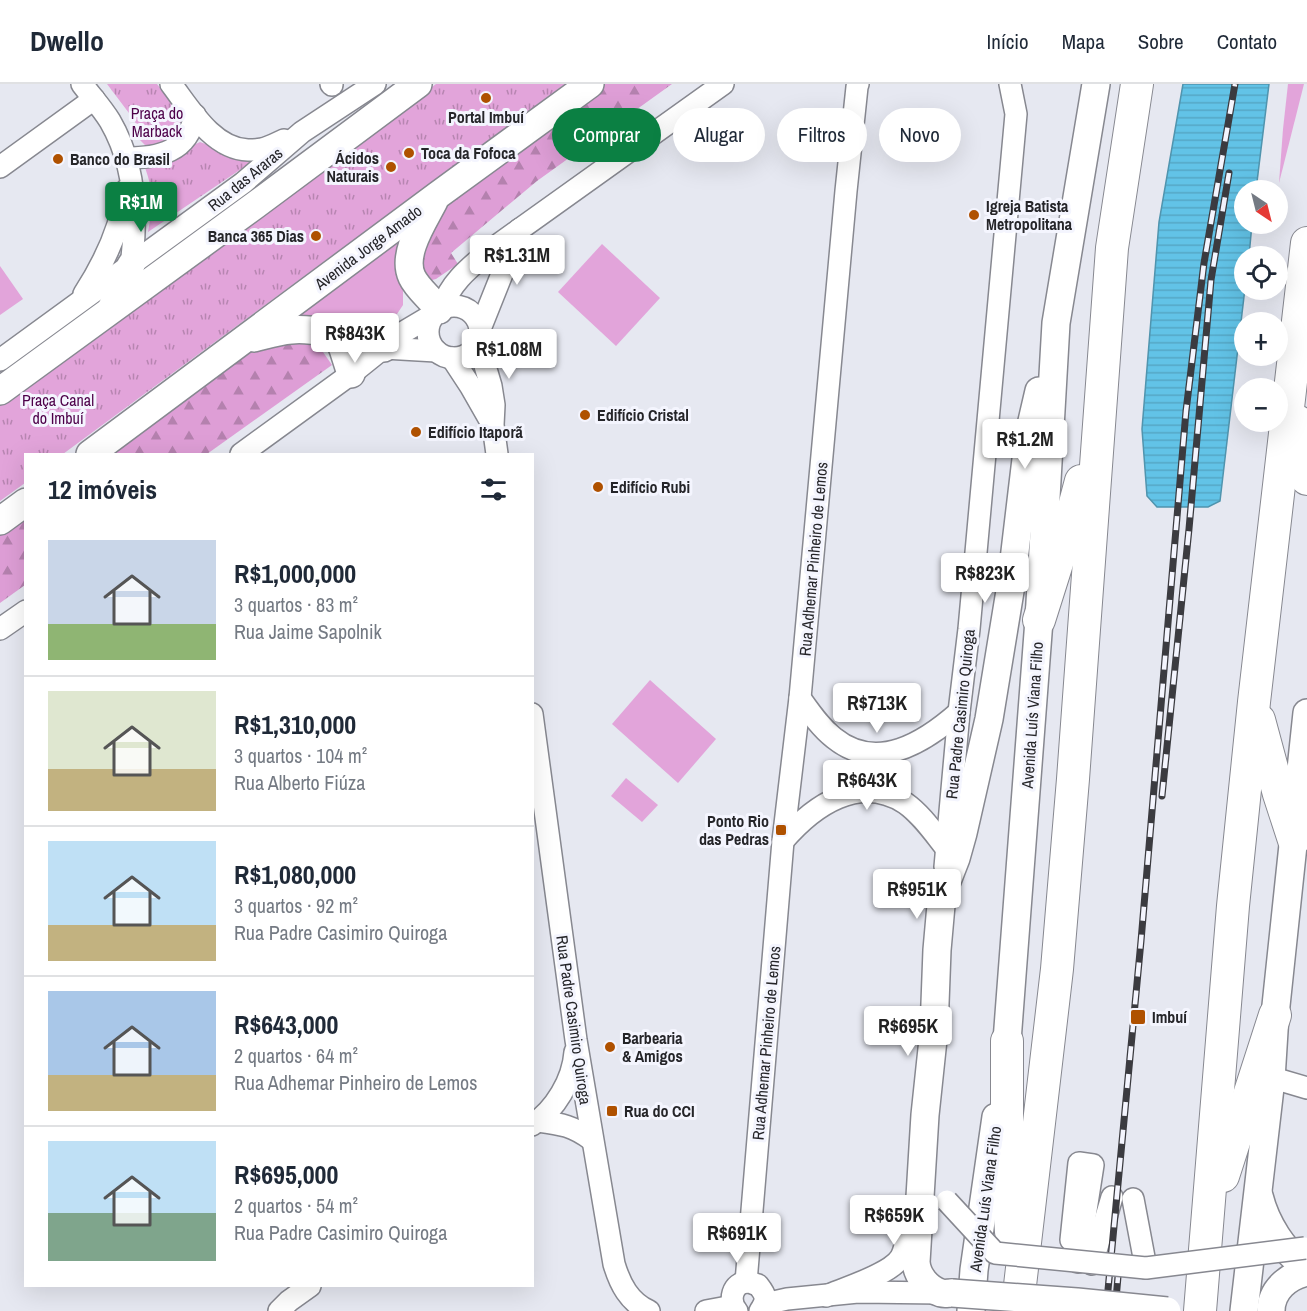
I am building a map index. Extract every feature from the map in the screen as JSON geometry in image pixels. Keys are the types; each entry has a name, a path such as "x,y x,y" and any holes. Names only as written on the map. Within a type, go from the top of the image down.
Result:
{"highway":[{"path":"1018,1302 1057,969 1076,746 1112,248 1137,84"},
{"path":"1200,1311 1233,906 1307,243"},
{"path":"1291,384 1307,479"},
{"path":"1039,620 1070,522 1100,414"},
{"path":"1254,702 1294,840"},
{"path":"1207,1220 1233,1148 1275,1015"},
{"path":"1007,1041 1007,1171 1018,1302"}],"main road":[{"path":"0,391 418,84"},
{"name":"Avenida Jorge Amado","path":"91,453 590,84"},
{"name":"Avenida Luís Viana Filho","path":"954,1299 974,1270 1007,1041 1039,620 1056,323 1096,84"},
{"path":"438,195 415,238 409,263 412,277 439,310"},
{"path":"109,312 131,265"},
{"path":"942,894 963,833 989,719 1011,585 1029,434 1056,323"},
{"path":"242,342 276,332 306,329 384,348"},
{"path":"337,336 351,374"},
{"path":"0,521 24,503"},
{"path":"1244,1311 1271,1079 1275,1015 1294,840 1303,784 1307,713"},
{"name":"Rua Padre Casimiro Quiroga","path":"921,1166 924,1115 934,1030 942,894"},
{"path":"921,1166 917,1270 929,1286 954,1299 1077,1302 1167,1311"},
{"path":"1258,1189 1262,1206 1278,1238 1297,1261 1307,1254"},
{"path":"1270,1311 1272,1298 1307,1254"}],"street":[{"path":"171,84 209,132 232,147 243,150 261,150 302,132"},
{"name":"Rua das Araras","path":"0,360 243,183 302,132 375,84"},
{"path":"493,425 471,387 444,355 431,345 428,337 430,321 439,310 451,287 488,252 723,84"},
{"name":"Rua Padre Casimiro Quiroga","path":"942,894 1016,114 1010,84"},
{"name":"Rua Adhemar Pinheiro de Lemos","path":"728,1303 800,698 857,85"},
{"path":"0,167 88,91 109,120 127,164 135,227 131,265"},
{"path":"127,164 158,156 177,147 193,126 195,115"},
{"path":"79,302 108,252 125,197 127,164"},
{"path":"384,348 444,355 467,354 473,349 520,229"},
{"path":"243,453 351,374 402,333 439,310 456,305 464,307 475,316 491,386 497,453"},
{"path":"0,629 24,611"},
{"path":"800,698 820,725 834,738 845,746 874,754 906,748 940,728 959,712"},
{"name":"Rua Padre Casimiro Quiroga","path":"534,729 576,1040 614,1264 629,1297 649,1311"},
{"path":"783,841 807,817 823,806 858,791 892,796 906,804 918,814 946,848"},
{"path":"535,1124 562,1091 574,1063 576,1040"},
{"path":"1271,1079 1307,1088"},
{"path":"535,1124 567,1125 592,1140"},
{"path":"1074,1239 1083,1170 1087,1170 1076,1242 1071,1240 1079,1163 1093,1165 1085,1263"},
{"name":"Rua Padre Casimiro Quiroga","path":"825,1296 878,1275 902,1256 921,1166"},
{"path":"1085,1263 1112,1197"},
{"path":"1133,1199 1146,1268"},
{"path":"947,1202 995,1253 1146,1268 1307,1254"},
{"path":"728,1303 758,1284 763,1303"},
{"path":"279,1311 309,1287"},
{"name":"Rua Padre Casimiro Quiroga","path":"763,1303 858,1292 954,1299"}],"green space":[{"name":"Praça do Marback","path":"107,84 157,84 175,106 182,120 179,133 155,149 145,145 138,138 135,121"},
{"name":"Praça Canal do Imbuí","path":"436,84 565,84 64,453 24,453 24,484 0,501 0,402 265,211"},
{"path":"605,84 672,84 639,108 573,108"},
{"path":"1288,84 1304,84 1279,180"},
{"path":"552,124 552,162 563,162 537,181 451,253 458,264 436,279 428,281 421,278 418,243 432,214"},
{"path":"200,142 241,157 259,157 148,232 152,198 144,165 158,162"},
{"path":"408,224 398,245 396,266 403,286 403,305 393,320 378,328 364,331 287,313"},
{"path":"602,244 660,298 616,346 558,292"},
{"path":"0,266 23,299 0,315"},
{"path":"288,337 314,339 332,365 208,453 94,453 243,354"},
{"path":"24,504 24,586 0,603 0,522"},
{"path":"650,680 716,739 678,783 612,724"},
{"path":"626,778 658,805 642,822 611,796"}],"water":[{"path":"1183,84 1269,84 1257,180 1234,180 1234,234 1251,234 1250,246 1234,246 1234,300 1244,300 1242,312 1234,312 1234,366 1236,366 1220,501 1208,507 1157,507 1147,496 1142,429 1159,222"}],"railway":[{"path":"1106,1311 1141,941 1186,411 1204,263 1235,84"},
{"path":"1162,796 1211,280 1229,173"},
{"path":"1115,1311 1119,1265"}],"place":[{"name":"Portal Imbuí","path":"486,98"},
{"name":"Toca da Fofoca","path":"409,153"},
{"name":"Banco do Brasil","path":"58,159"},
{"name":"Ácidos Naturais","path":"391,167"},
{"name":"Igreja Batista Metropolitana","path":"974,215"},
{"name":"Banca 365 Dias","path":"316,236"},
{"name":"Edifício Cristal","path":"585,415"},
{"name":"Edifício Itaporã","path":"416,432"},
{"name":"Edifício Rubi","path":"598,487"},
{"name":"Ponto Rio das Pedras","path":"781,830"},
{"name":"Imbuí","path":"1138,1017"},
{"name":"Barbearia & Amigos","path":"610,1047"},
{"name":"Rua do CCI","path":"612,1111"}]}
